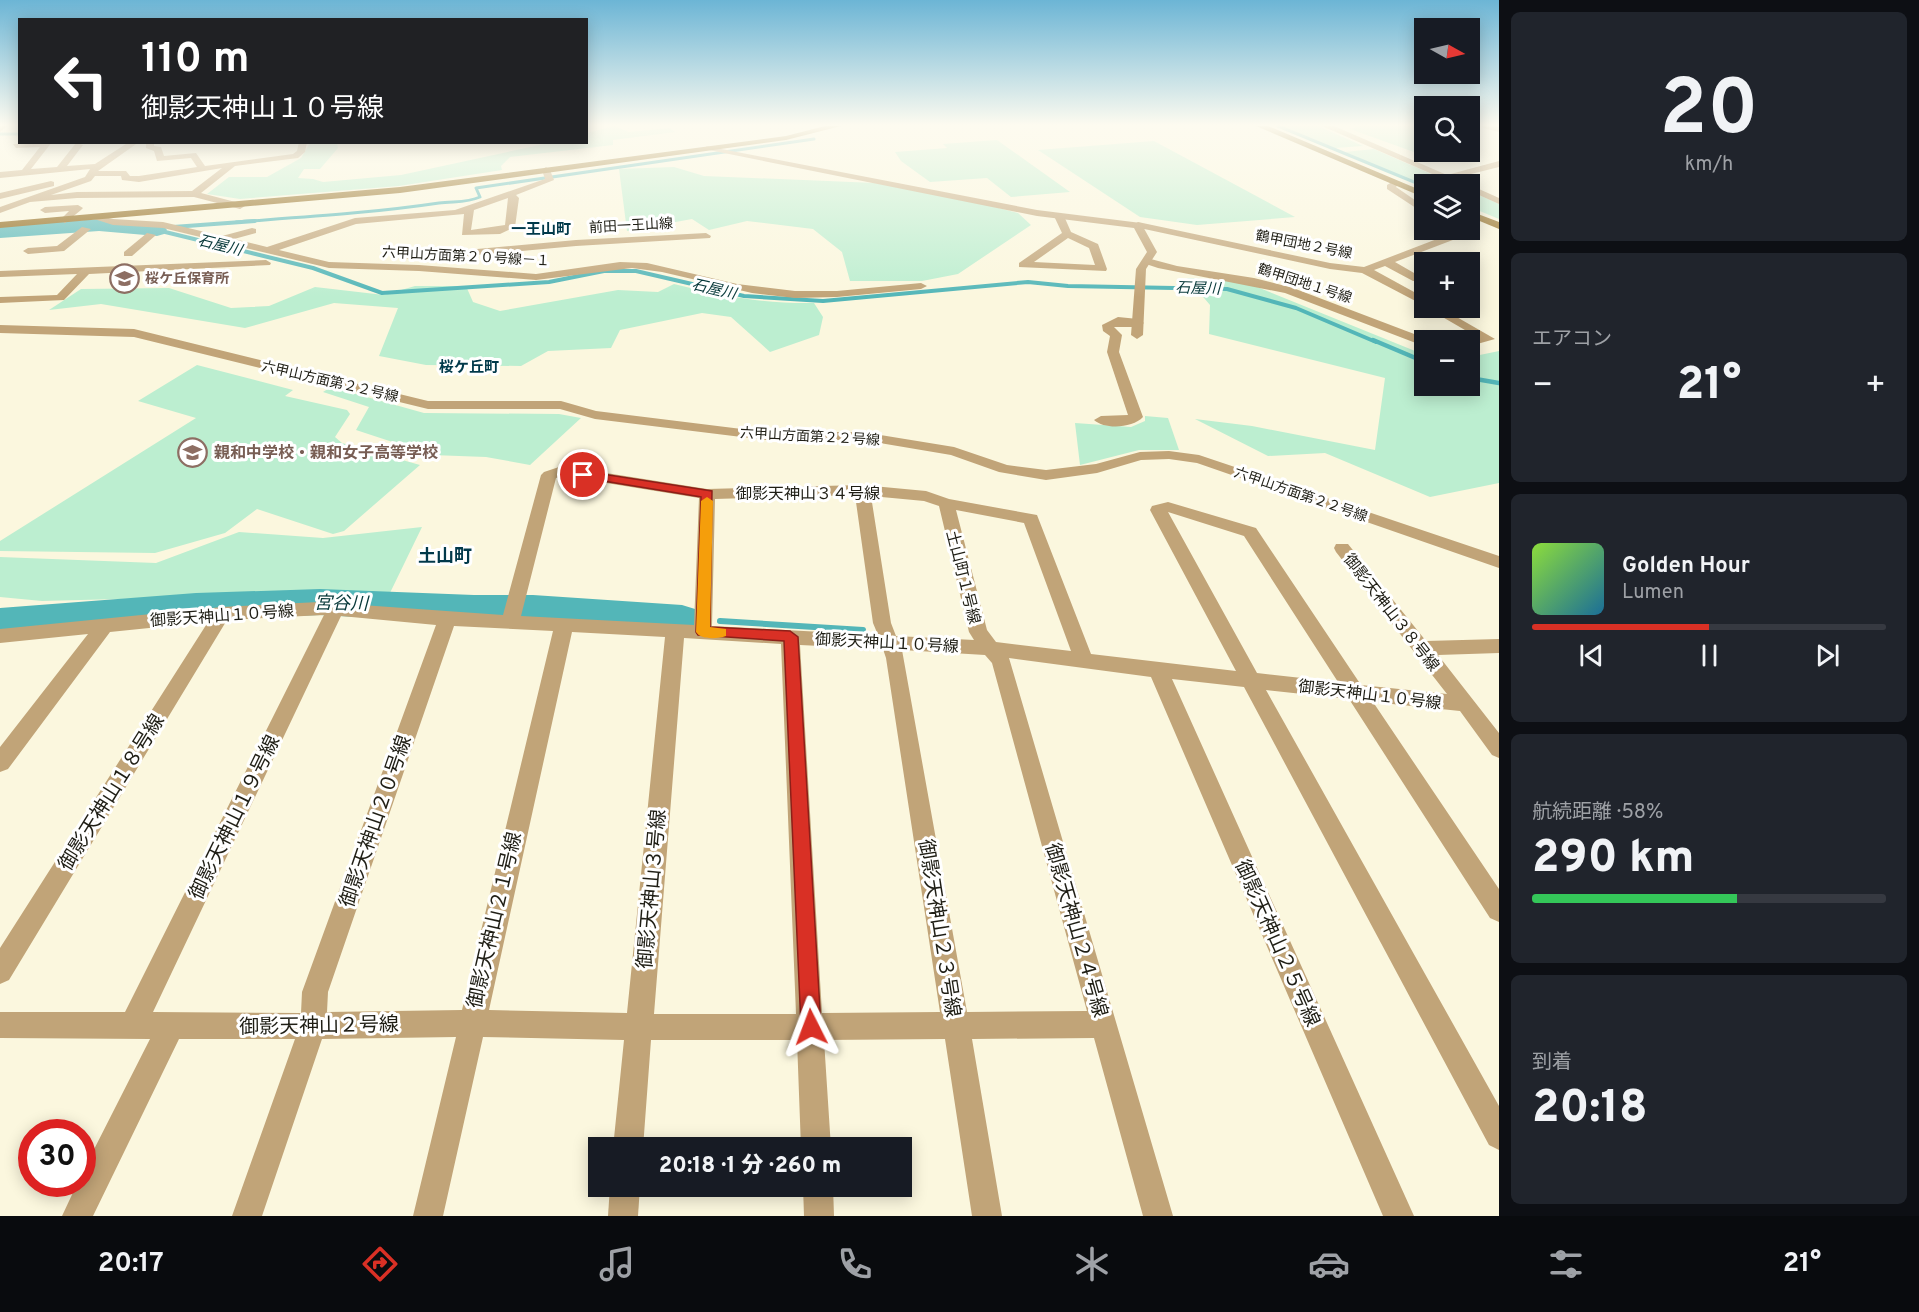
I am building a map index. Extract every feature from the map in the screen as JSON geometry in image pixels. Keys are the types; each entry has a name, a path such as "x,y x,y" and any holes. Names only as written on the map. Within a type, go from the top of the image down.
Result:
{"main road":[{"path":"0,225 240,206 467,183"},
{"path":"1395,183 1414,191"},
{"path":"1480,218 1499,226"}],"street":[{"path":"0,196 53,183"},
{"path":"0,210 32,200 71,183"},
{"path":"194,194 206,183"},
{"path":"266,250 355,221 456,213 511,195 533,183"},
{"name":"鶴甲団地２号線","path":"890,183 1059,216 1138,225 1330,266 1365,270 1444,240"},
{"path":"1395,183 1389,187 1414,204"},
{"path":"1480,192 1499,201"},
{"path":"32,200 77,195 194,194 240,206"},
{"path":"469,209 466,232 500,231 510,227 514,198 511,195"},
{"path":"14,206 33,211 78,208 65,220"},
{"path":"1059,216 1067,234 1094,246 1102,269 1023,265 1067,234"},
{"path":"96,218 113,222 163,225 329,265"},
{"path":"1101,420 1127,422 1136,417 1113,352 1116,335 1109,331 1108,325 1118,321 1137,329 1141,269 1152,252 1138,225"},
{"path":"28,251 60,249 86,229"},
{"path":"221,240 252,231"},
{"path":"128,254 151,235"},
{"name":"前田一王山線","path":"309,276 329,265 576,243 706,236"},
{"path":"1386,262 1414,277"},
{"path":"0,274 84,273 266,263"},
{"name":"鶴甲団地１号線","path":"1146,263 1269,285 1414,338"},
{"name":"六甲山方面第２０号線－１","path":"329,265 419,267 537,277 551,277 595,267 634,265 750,290 812,296 921,286"},
{"name":"鶴甲団地１号線","path":"1365,270 1414,297"},
{"path":"0,300 60,298 84,273"},
{"path":"1451,318 1473,330"},
{"name":"六甲山方面第２２号線","path":"0,329 134,333 428,405 561,405 595,415 766,436 862,436 954,451 1004,469 1046,475 1096,468 1140,456 1169,454 1199,459 1498,559"},
{"path":"1480,334 1489,339 1480,340"},
{"name":"御影天神山３４号線","path":"510,621 549,475 562,471 707,494 862,490 926,496 946,503 1031,519 1084,660"},
{"name":"御影天神山２３号線","path":"862,490 882,623 896,658 987,1216"},
{"path":"703,632 707,494"},
{"name":"土山町１号線","path":"946,503 978,632 990,648"},
{"path":"1499,910 1250,532 1168,507 1158,510 1499,1135"},
{"name":"御影天神山３８号線","path":"1342,548 1466,705"},
{"name":"御影天神山１０号線","path":"0,636 222,614 319,608 447,619 990,648 1158,670 1466,705 1499,749"},
{"name":"御影天神山１９号線","path":"133,1024 336,609"},
{"name":"御影天神山１８号線","path":"0,970 222,614"},
{"name":"御影天神山２０号線","path":"247,1216 313,1026 315,992 447,619"},
{"path":"0,763 105,625"},
{"name":"御影天神山２１号線","path":"428,1216 470,1023 564,625"},
{"name":"御影天神山３号線","path":"629,1137 675,631"},
{"path":"790,637 816,1137"},
{"path":"1421,648 1499,646"},
{"name":"御影天神山２４号線","path":"990,648 1001,662 1158,1216"},
{"name":"御影天神山２５号線","path":"1158,670 1399,1216"},
{"name":"御影天神山２号線","path":"2,1028 133,1024 313,1026 470,1023 638,1027 1104,1024"},
{"path":"77,1216 171,1026"},
{"path":"623,1216 624,1197"},
{"path":"818,1197 819,1216"}],"green space":[{"path":"222,183 420,183 240,199 207,194"},
{"path":"621,183 875,183 959,198 1018,213 1031,225 958,274 922,281 850,281 842,252 813,229 747,221 709,230 692,219 627,231"},
{"path":"993,183 1057,183 1070,192 1011,197"},
{"path":"1088,183 1231,183 1295,217 1197,225 1140,217"},
{"path":"1480,195 1499,204 1499,219 1480,211"},
{"path":"1187,278 1245,282 1414,351 1414,396 1480,396 1480,355 1499,351 1499,483 1430,497 1325,453 1268,456 1195,419 1252,426 1375,450 1385,378 1209,334 1210,305"},
{"path":"674,284 743,298 814,303 823,317 819,335 770,352 731,317 702,313 620,330 611,348 548,351 521,366 426,365 379,356 398,308 334,303 245,328 101,304 49,310 81,289 169,288 231,308 269,306 315,287 384,295 415,286 466,286 473,302 500,311 618,290 658,292"},
{"path":"197,365 293,390 285,396 347,410 350,414 335,437 342,443 420,465 344,531 333,534 257,509 225,533 155,553 0,551 0,541 196,418 138,401"},
{"path":"331,387 424,413 559,414 581,418 530,465 486,457 432,455 356,430 369,407 323,392"},
{"path":"1145,416 1168,418 1179,450 1139,450 1080,465 1075,423 1131,427 1145,421"},
{"path":"422,527 388,597 236,596 42,601 0,597 0,557 156,563 239,532 323,538"}],"waterway":[{"path":"236,222 465,201 480,197 476,188 512,183"},
{"path":"173,227 255,221"},
{"name":"石屋川","path":"0,232 99,225 157,230"},
{"name":"石屋川","path":"157,230 313,268 382,293 549,282 604,271 636,271 744,296 823,301 1028,282 1068,286 1227,289 1296,308 1376,342"},
{"name":"石屋川","path":"1373,340 1414,357"},
{"name":"石屋川","path":"1480,380 1499,383"},
{"name":"宮谷川","path":"0,622 196,606 320,602 474,609 533,608 682,619"},
{"name":"宮谷川","path":"720,621 863,630"}],"slow traffic":[{"path":"707,501 703,632 721,633"}],"place":[{"name":"桜ケ丘保育所","path":"124,278"},
{"name":"親和中学校・親和女子高等学校","path":"193,452"}],"district":[{"name":"一王山町","path":"541,229"},
{"name":"桜ケ丘町","path":"469,367"},
{"name":"土山町","path":"445,556"}],"route":[{"path":"583,475 707,494 703,632 790,637 811,1027"}]}
